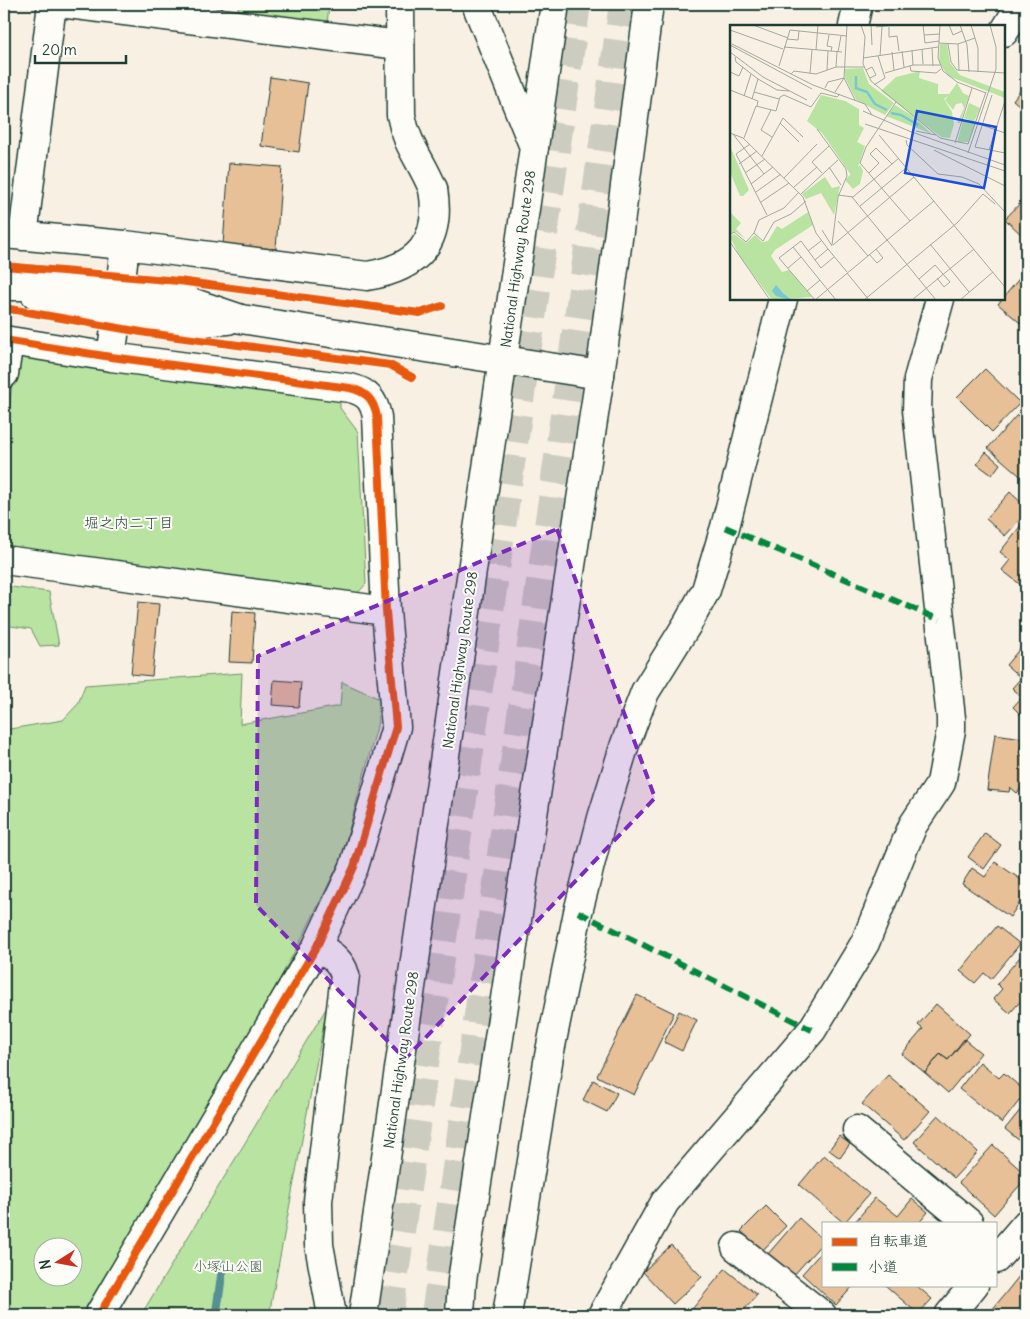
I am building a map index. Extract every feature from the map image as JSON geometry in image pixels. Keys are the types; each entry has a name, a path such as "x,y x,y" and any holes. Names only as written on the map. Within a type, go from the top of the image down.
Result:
{"main road":[{"path":"52,4 13,235 125,245 367,276 383,274 400,268 413,260 431,235 436,220 433,189 428,176 414,154 404,130 400,99 400,4"},
{"path":"68,4 400,45"},
{"path":"476,4 534,147"},
{"name":"National Highway Route 298","path":"363,1315 555,4"},
{"path":"460,1315 462,1281 600,375 649,4"},
{"path":"853,25 858,4"},
{"path":"1005,30 1021,4"},
{"path":"111,357 125,245"},
{"path":"8,287 69,305 118,302 182,323 241,319 600,375"},
{"path":"507,1315 549,1056 578,912 602,818 625,744 645,692 706,590 725,527 783,300"},
{"path":"602,1315 665,1202 812,1030 865,943 913,825 941,783 950,718 917,410 918,379 940,300"},
{"path":"4,374 6,340 111,357 350,388 360,391 369,397 375,406 377,417 386,611 396,727 354,867 317,946 99,1315"},
{"path":"4,560 386,611"},
{"path":"317,946 335,957 342,966 345,975 318,1201 320,1253 332,1315"},
{"path":"857,1130 968,1222"},
{"path":"999,1252 1026,1224"},
{"path":"736,1247 822,1315"},
{"path":"949,1315 973,1286"}],"highlighted area":[{"path":"557,529 655,798 405,1059 256,905 258,656"}],"green space":[{"path":"239,4 329,4 327,25 237,14"},
{"path":"16,354 340,400 340,408 358,432 366,584 356,595 4,546 4,446"},
{"path":"4,586 49,592 59,645 40,646 31,629 4,625"},
{"path":"242,673 240,724 340,706 342,682 380,699 377,727 341,859 302,938 234,1063 84,1315 4,1315 4,730 63,720 78,704 85,685"},
{"name":"小塚山公園","path":"327,1007 269,1315 141,1315"}],"building":[{"path":"270,77 308,83 299,152 261,146"},
{"path":"1026,82 1026,111 1013,100"},
{"path":"229,163 282,167 276,249 223,245"},
{"path":"1026,197 1026,239 1005,219"},
{"path":"1023,274 1026,277 1026,328 998,304 1001,300 1005,300 1005,296"},
{"path":"985,369 1020,403 992,432 957,397"},
{"path":"1017,415 1022,420 1026,415 1026,481 988,448"},
{"path":"986,452 1000,464 992,475 977,464"},
{"path":"1010,492 1026,507 1026,513 1005,536 986,519"},
{"path":"1022,524 1026,528 1026,589 1002,570 1010,560 1000,552"},
{"path":"138,602 159,604 152,676 131,674"},
{"path":"232,611 255,613 252,663 229,662"},
{"path":"1023,645 1026,647 1026,720 1013,707 1022,697 1012,688 1021,678 1006,665"},
{"path":"274,680 301,682 299,707 272,705"},
{"path":"995,734 1023,738 1019,753 1026,759 1026,783 1017,793 1010,787 1009,792 987,790"},
{"path":"985,833 1001,845 984,869 968,857"},
{"path":"995,862 1026,883 1026,893 1010,917 962,884 972,868 985,877"},
{"path":"997,926 1020,944 991,979 984,973 975,983 960,971"},
{"path":"1025,951 1026,995 1010,1013 993,999 1002,989 997,984"},
{"path":"637,995 674,1013 634,1095 597,1076"},
{"path":"936,1004 970,1034 948,1060 940,1054 925,1073 902,1054 923,1029 918,1025"},
{"path":"679,1011 697,1020 682,1051 664,1042"},
{"path":"964,1039 981,1053 948,1093 925,1073 940,1054 948,1060"},
{"path":"980,1062 999,1078 1004,1073 1026,1092 1002,1123 959,1089"},
{"path":"888,1075 930,1111 904,1140 862,1104"},
{"path":"593,1080 617,1093 607,1112 583,1100"},
{"path":"1026,1103 1026,1146 1005,1129"},
{"path":"938,1115 978,1152 954,1178 914,1142"},
{"path":"839,1136 850,1144 840,1158 829,1150"},
{"path":"993,1145 1026,1175 1026,1178 994,1215 959,1183"},
{"path":"824,1155 869,1194 843,1222 799,1185"},
{"path":"875,1198 898,1216 912,1199 928,1212 920,1222 855,1222"},
{"path":"766,1206 786,1226 762,1251 741,1231"},
{"path":"799,1218 822,1239 822,1243 793,1276 768,1254"},
{"path":"671,1245 702,1277 673,1304 643,1272"},
{"path":"822,1251 822,1286 853,1286 836,1305 802,1274"},
{"path":"725,1269 757,1295 740,1315 692,1315 689,1313"},
{"path":"1020,1275 1026,1281 1026,1315 988,1315"},
{"path":"886,1286 917,1286 932,1299 918,1314"}],"waterway":[{"path":"216,1315 223,1265"}],"tunnel":[{"path":"389,1315 577,4"},
{"path":"435,1315 623,4"}],"marked path":[{"path":"725,527 940,620"},
{"path":"578,912 812,1030"}],"cycle path":[{"path":"4,266 179,281 420,313 442,306"},
{"path":"4,308 147,333 390,365 412,377"},
{"path":"4,340 111,357 350,388 365,394 372,401 377,417 386,611 396,727 354,867 317,946 99,1315"}],"district":[{"name":"堀之内二丁目","path":"129,523"}]}
